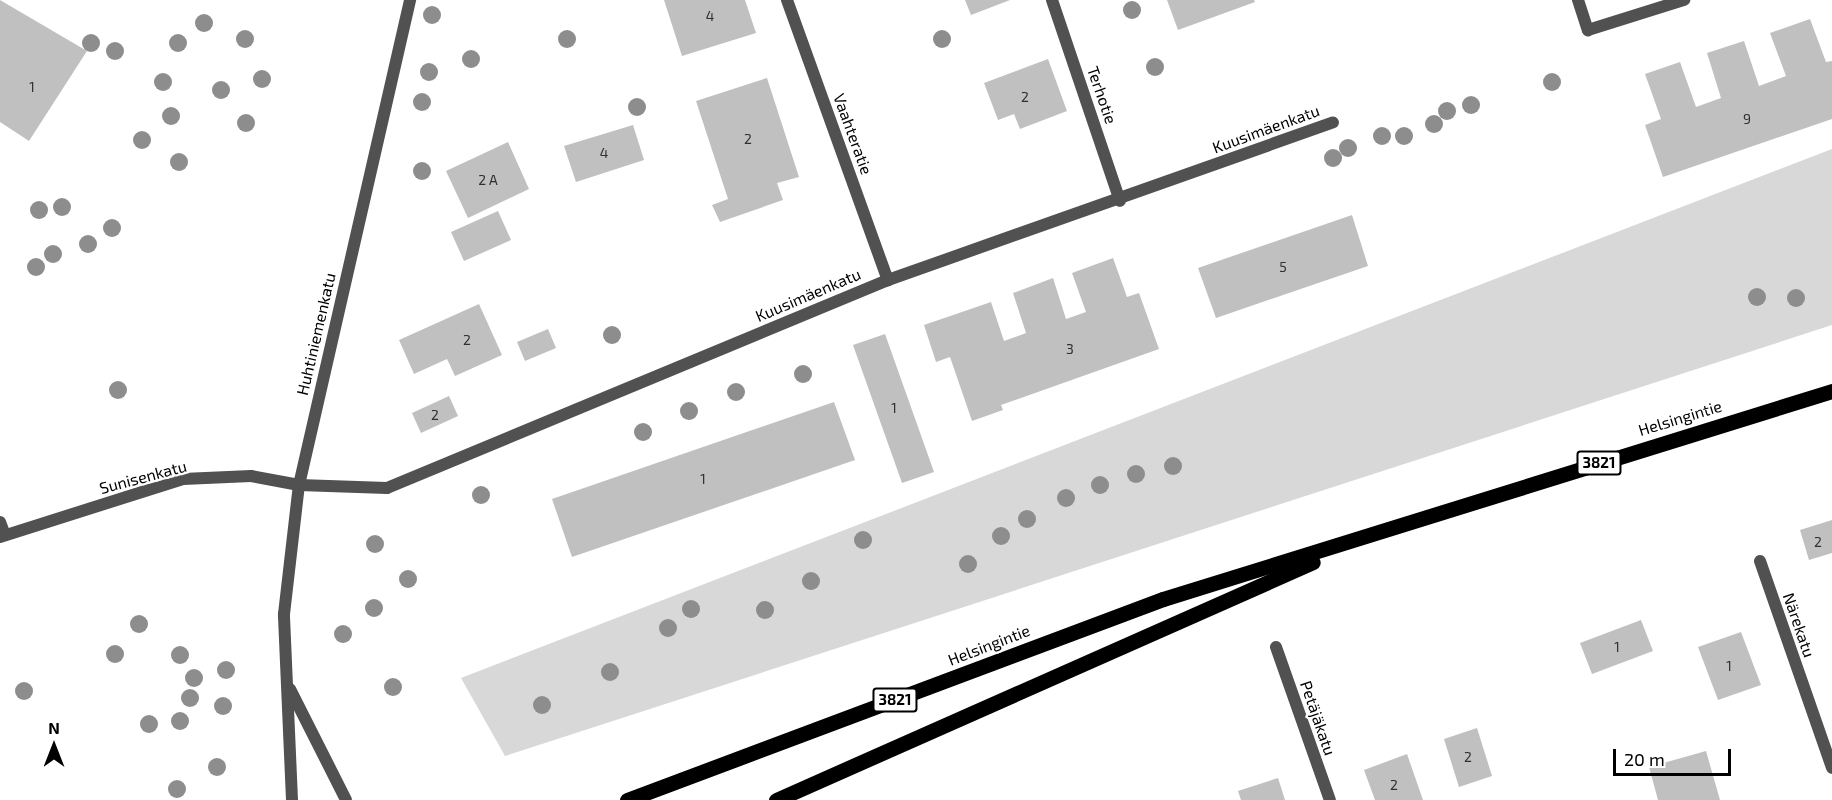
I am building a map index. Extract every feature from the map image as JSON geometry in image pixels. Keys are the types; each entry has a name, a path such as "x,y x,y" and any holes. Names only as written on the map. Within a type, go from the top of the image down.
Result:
{"main road":[{"name":"Helsingintie","path":"627,800 1163,599 1368,538 1832,390"},
{"name":"Helsingintie","path":"776,800 1368,538"}],"street":[{"name":"Huhtiniemenkatu","path":"292,800 284,614 299,485 410,0"},
{"name":"Vaahteratie","path":"787,0 888,280"},
{"name":"Terhotie","path":"1052,0 1120,201"},
{"path":"1578,0 1588,30 1684,0"},
{"name":"Kuusimäenkatu","path":"299,485 387,488 888,280 1120,201 1333,122"},
{"name":"Sunisenkatu","path":"2,536 183,480 251,476 299,485"},
{"path":"0,522 2,536"},
{"name":"Närekatu","path":"1760,561 1832,768"},
{"name":"Petäjäkatu","path":"1276,647 1330,800"},
{"name":"Huhtiniemenkatu","path":"287,679 346,800"}],"shaded area":[{"path":"1832,149 1832,325 505,756 461,678"}],"building":[{"path":"0,0 87,51 29,141 0,122"},
{"path":"664,0 745,0 756,33 682,56"},
{"path":"965,0 1010,0 971,15"},
{"path":"1167,0 1254,0 1255,2 1178,30"},
{"path":"1810,19 1826,62 1832,61 1832,119 1663,177 1645,125 1661,119 1645,74 1680,62 1696,107 1721,98 1707,53 1744,41 1759,86 1786,76 1770,33"},
{"path":"1048,59 1067,111 1020,129 1014,114 998,120 984,83"},
{"path":"767,78 799,177 777,183 783,200 720,222 712,205 728,199 696,101"},
{"path":"633,125 644,160 576,182 564,146"},
{"path":"508,142 529,189 468,218 446,171"},
{"path":"498,211 511,240 464,261 451,232"},
{"path":"1352,215 1368,266 1216,318 1198,268"},
{"path":"1113,258 1127,297 1139,293 1159,349 1001,405 1003,410 972,421 950,357 936,362 924,325 991,302 1004,341 1026,333 1013,293 1053,278 1066,319 1086,312 1072,273"},
{"path":"479,304 502,355 455,376 447,359 414,374 399,340"},
{"path":"548,329 556,348 525,361 517,342"},
{"path":"885,334 934,472 902,483 853,345"},
{"path":"449,396 458,416 421,433 412,413"},
{"path":"834,402 855,460 572,557 552,499"},
{"path":"1832,520 1832,553 1809,560 1800,530"},
{"path":"1641,620 1653,651 1592,674 1580,643"},
{"path":"1741,632 1761,685 1718,700 1698,647"},
{"path":"1477,728 1492,776 1459,787 1444,739"},
{"path":"1706,751 1720,800 1658,800 1649,767"},
{"path":"1407,754 1423,800 1375,800 1364,770"},
{"path":"1278,778 1285,800 1241,800 1238,791"}]}
